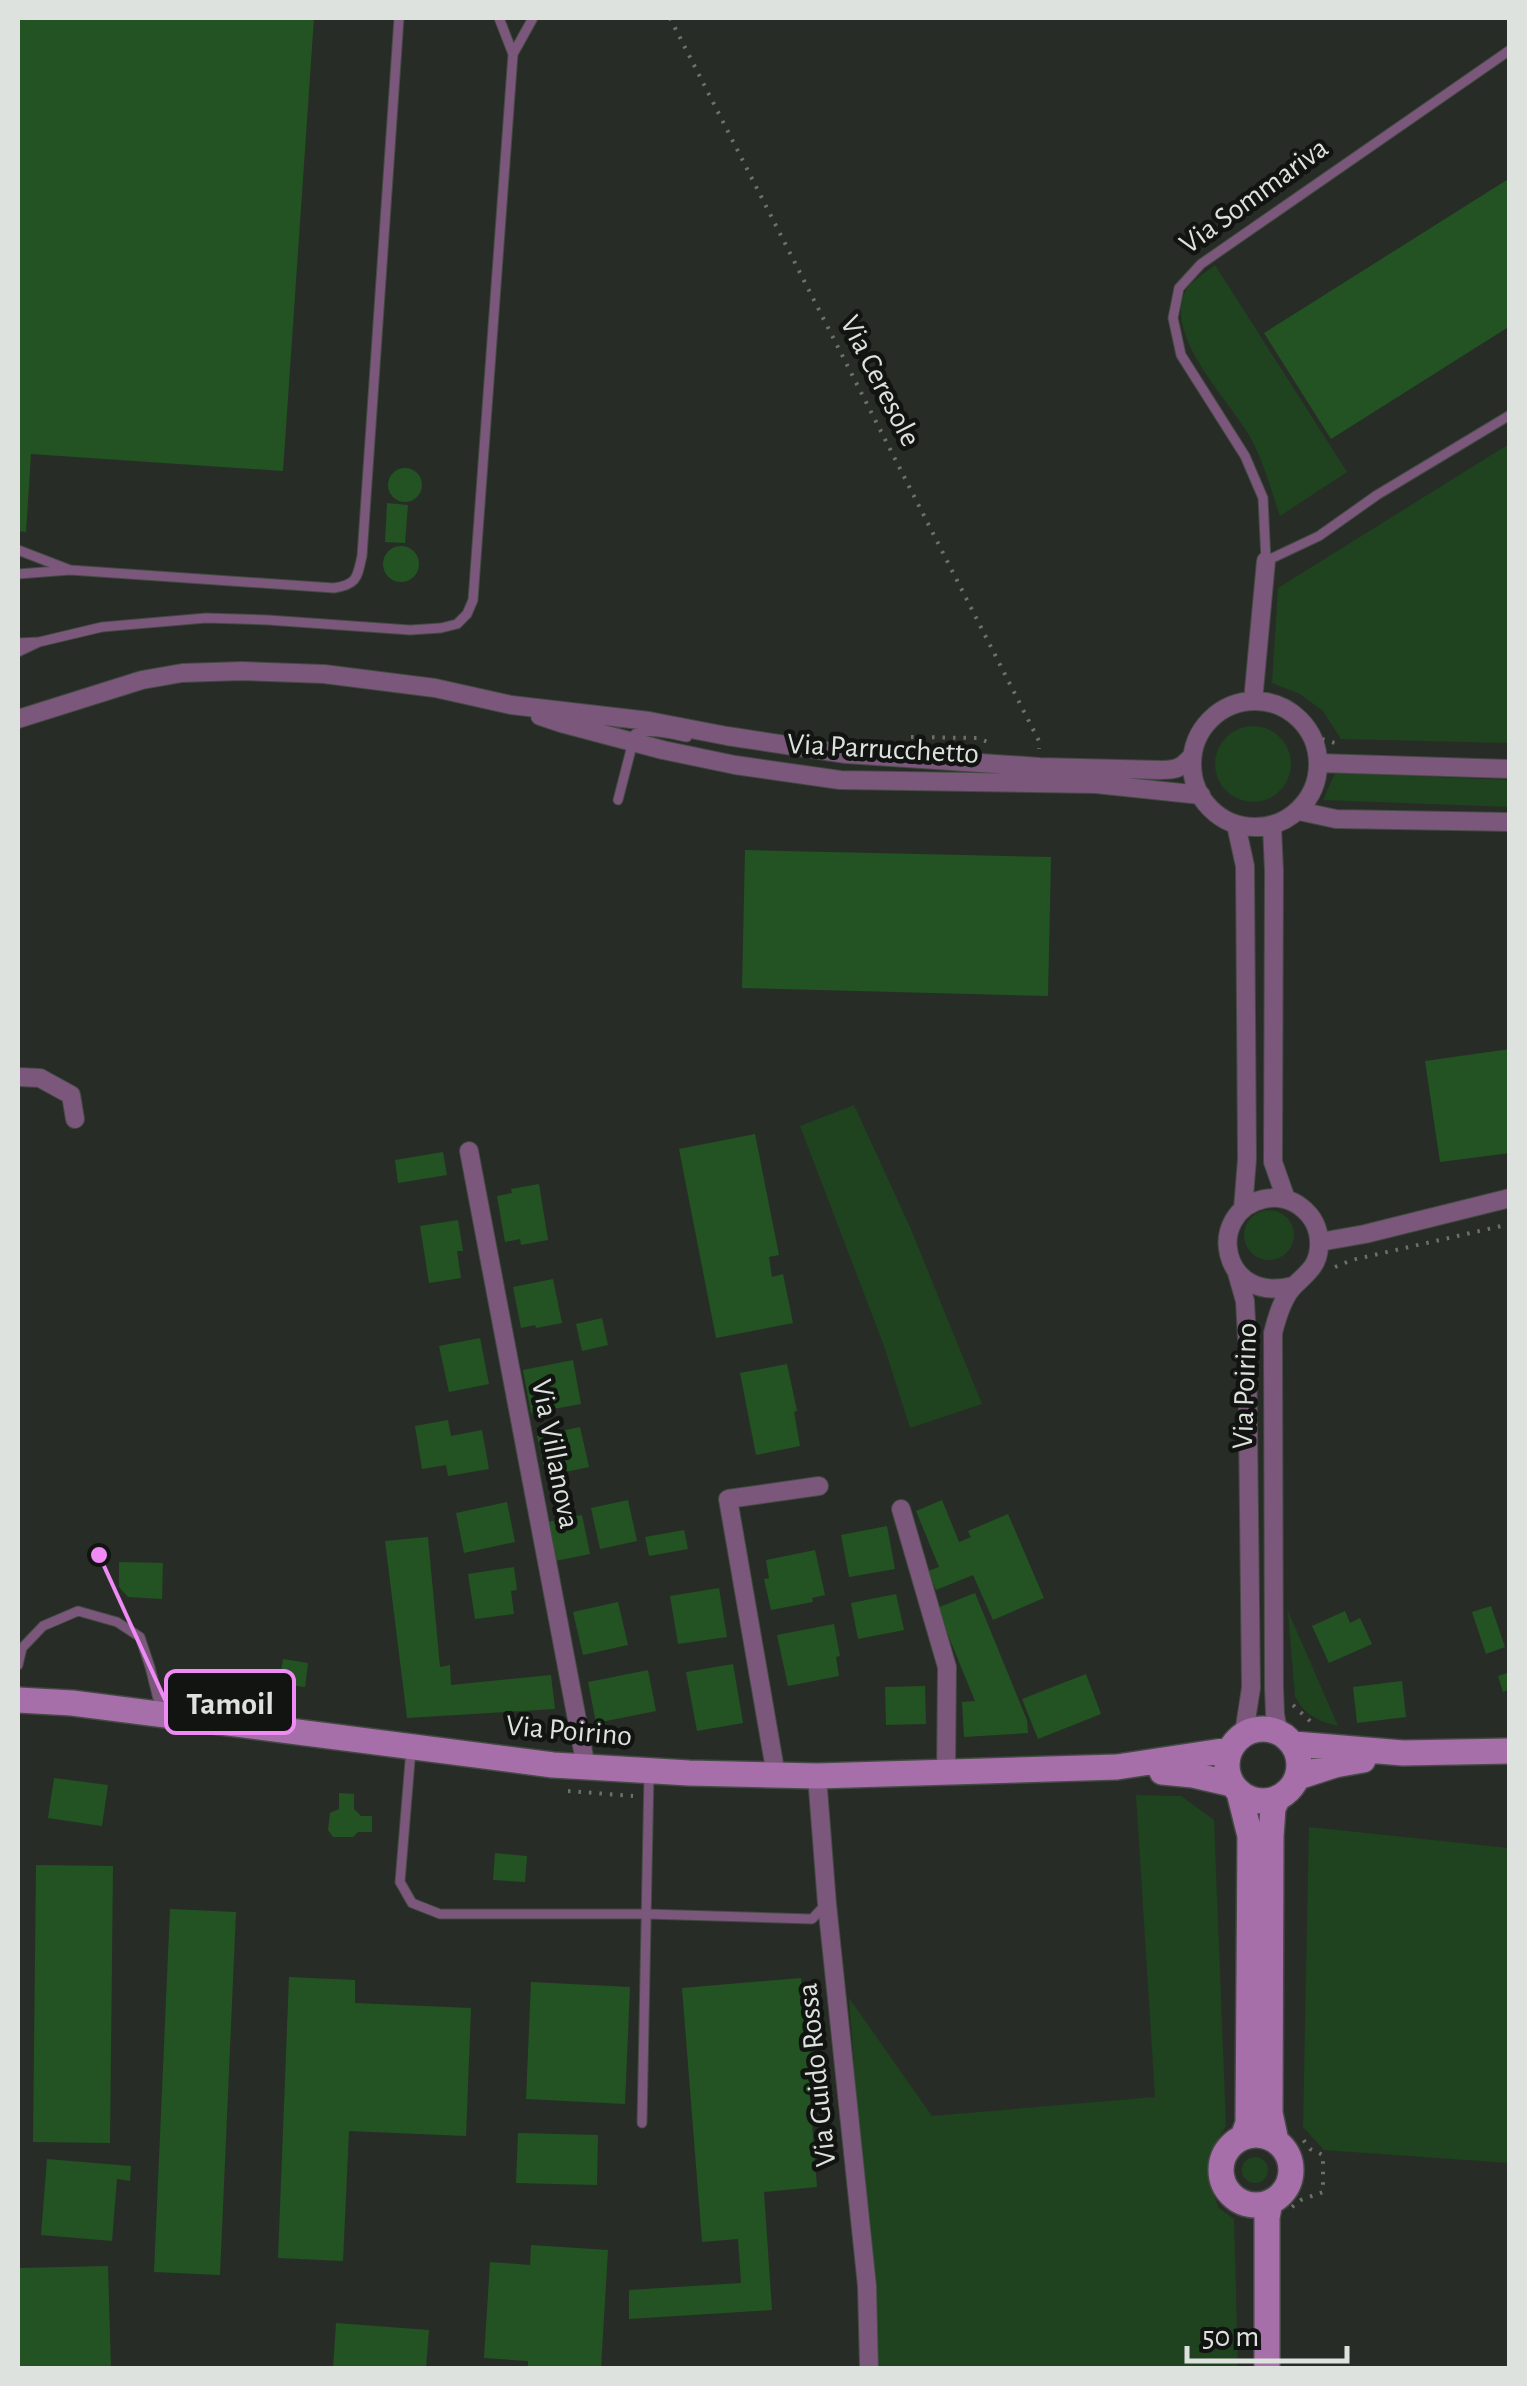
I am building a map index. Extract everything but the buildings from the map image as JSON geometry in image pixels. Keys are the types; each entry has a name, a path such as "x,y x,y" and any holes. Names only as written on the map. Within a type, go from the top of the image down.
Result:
{"main road":[{"name":"Via Poirino","path":"18,1700 72,1703 552,1765 817,1776 1118,1767 1193,1775 1235,1788"},
{"path":"1244,2136 1248,2123 1250,1836 1226,1762 1237,1742 1255,1729 1267,1728 1286,1737 1403,1753 1510,1751"},
{"path":"1252,2368 1251,2236 1268,2205 1286,2189 1292,2170 1287,2136 1270,2113 1273,1808 1278,1798 1293,1786 1300,1766 1286,1737"},
{"name":"Via Poirino","path":"1118,1767 1237,1742"},
{"path":"1298,1777 1335,1765 1403,1753"},
{"path":"1235,1788 1258,1801 1278,1798"},
{"path":"1268,2205 1236,2199 1228,2192 1220,2171 1226,2150 1244,2136 1287,2136"},
{"path":"1268,2205 1268,2368"}],"street":[{"name":"Via Sommariva","path":"1253,701 1266,562"},
{"name":"Via Parrucchetto","path":"18,719 142,680 242,670 385,681 511,705 649,721 846,754 1040,767 1176,770 1192,756"},
{"path":"1253,701 1272,703 1302,722 1312,736 1319,763 1310,797 1299,810 1272,826 1254,828 1236,825 1207,806 1192,774 1192,756 1206,724 1235,704 1253,701"},
{"name":"Via Parrucchetto","path":"511,705 561,724 632,742 735,765 840,780 1096,784 1201,796"},
{"path":"1319,763 1510,770"},
{"path":"1299,810 1336,819 1510,822"},
{"path":"1236,825 1245,866 1247,1159 1243,1209"},
{"path":"1272,826 1273,1162 1286,1199"},
{"path":"18,1077 40,1078 71,1095 75,1119"},
{"name":"Via Villanova","path":"470,1152 586,1767"},
{"path":"1320,1242 1510,1198"},
{"path":"1263,1199 1286,1199 1304,1209 1318,1230 1320,1242 1314,1268 1293,1286 1278,1290 1248,1283 1230,1260 1228,1233 1243,1209 1263,1199"},
{"name":"Via Poirino","path":"1237,1272 1247,1338 1251,1691 1237,1742"},
{"name":"Via Poirino","path":"1286,1737 1274,1696 1274,1334 1277,1315 1293,1286"},
{"path":"776,1775 728,1499 818,1486"},
{"path":"901,1509 947,1667 946,1773"},
{"name":"Via Guido Rossa","path":"817,1776 867,2286 869,2368"}],"lane":[{"path":"18,574 70,570 334,588 348,586 357,578 399,18"},
{"path":"18,643 102,627 206,618 410,630 457,624 467,614 473,600 513,54 499,18"},
{"path":"513,54 534,18"},
{"name":"Via Sommariva","path":"1266,562 1263,498 1245,456 1181,355 1173,318 1179,288 1200,264 1510,50"},
{"path":"1266,562 1320,536 1377,495 1510,415"},
{"path":"18,550 70,570"},
{"path":"18,652 39,642"},
{"path":"618,800 634,734 638,731 733,743 754,740"},
{"path":"18,1665 22,1648 43,1626 78,1612 117,1622 140,1637 161,1714"},
{"path":"411,1746 400,1882 412,1903 440,1914 812,1918 827,1904"},
{"path":"642,2123 649,1771"}],"path":[{"name":"Via Ceresole","path":"670,18 1039,741 1040,767"},
{"path":"1326,1272 1352,1260 1510,1224"},
{"path":"194,1694 305,1708"},
{"path":"1292,1704 1309,1722 1324,1727"},
{"path":"1268,2205 1323,2192 1323,2155 1287,2136"}],"green space":[{"path":"1215,265 1347,472 1280,516 1254,444 1201,366 1183,326 1181,307 1186,290"},
{"path":"1509,444 1509,743 1341,739 1323,711 1300,694 1272,683 1278,588"},
{"path":"1253,726 1280,737 1291,764 1280,791 1253,802 1226,791 1215,764 1226,737"},
{"path":"1335,773 1509,780 1509,807 1323,800"},
{"path":"854,1105 910,1227 982,1404 910,1428 884,1346 800,1126"},
{"path":"1269,1210 1287,1217 1294,1235 1287,1253 1269,1260 1251,1253 1244,1235 1251,1217"},
{"path":"1288,1611 1338,1726 1313,1716 1295,1696"},
{"path":"1136,1795 1181,1796 1214,1820 1226,2126 1209,2154 1208,2179 1219,2208 1234,2219 1238,2368 877,2368 849,1998 932,2116 1155,2097"},
{"path":"1309,1827 1509,1848 1509,2163 1324,2150 1303,2127"},
{"path":"1255,2157 1264,2161 1268,2170 1264,2179 1255,2183 1246,2179 1242,2170 1246,2161"}],"place":[{"name":"Tamoil","path":"99,1555"}]}
